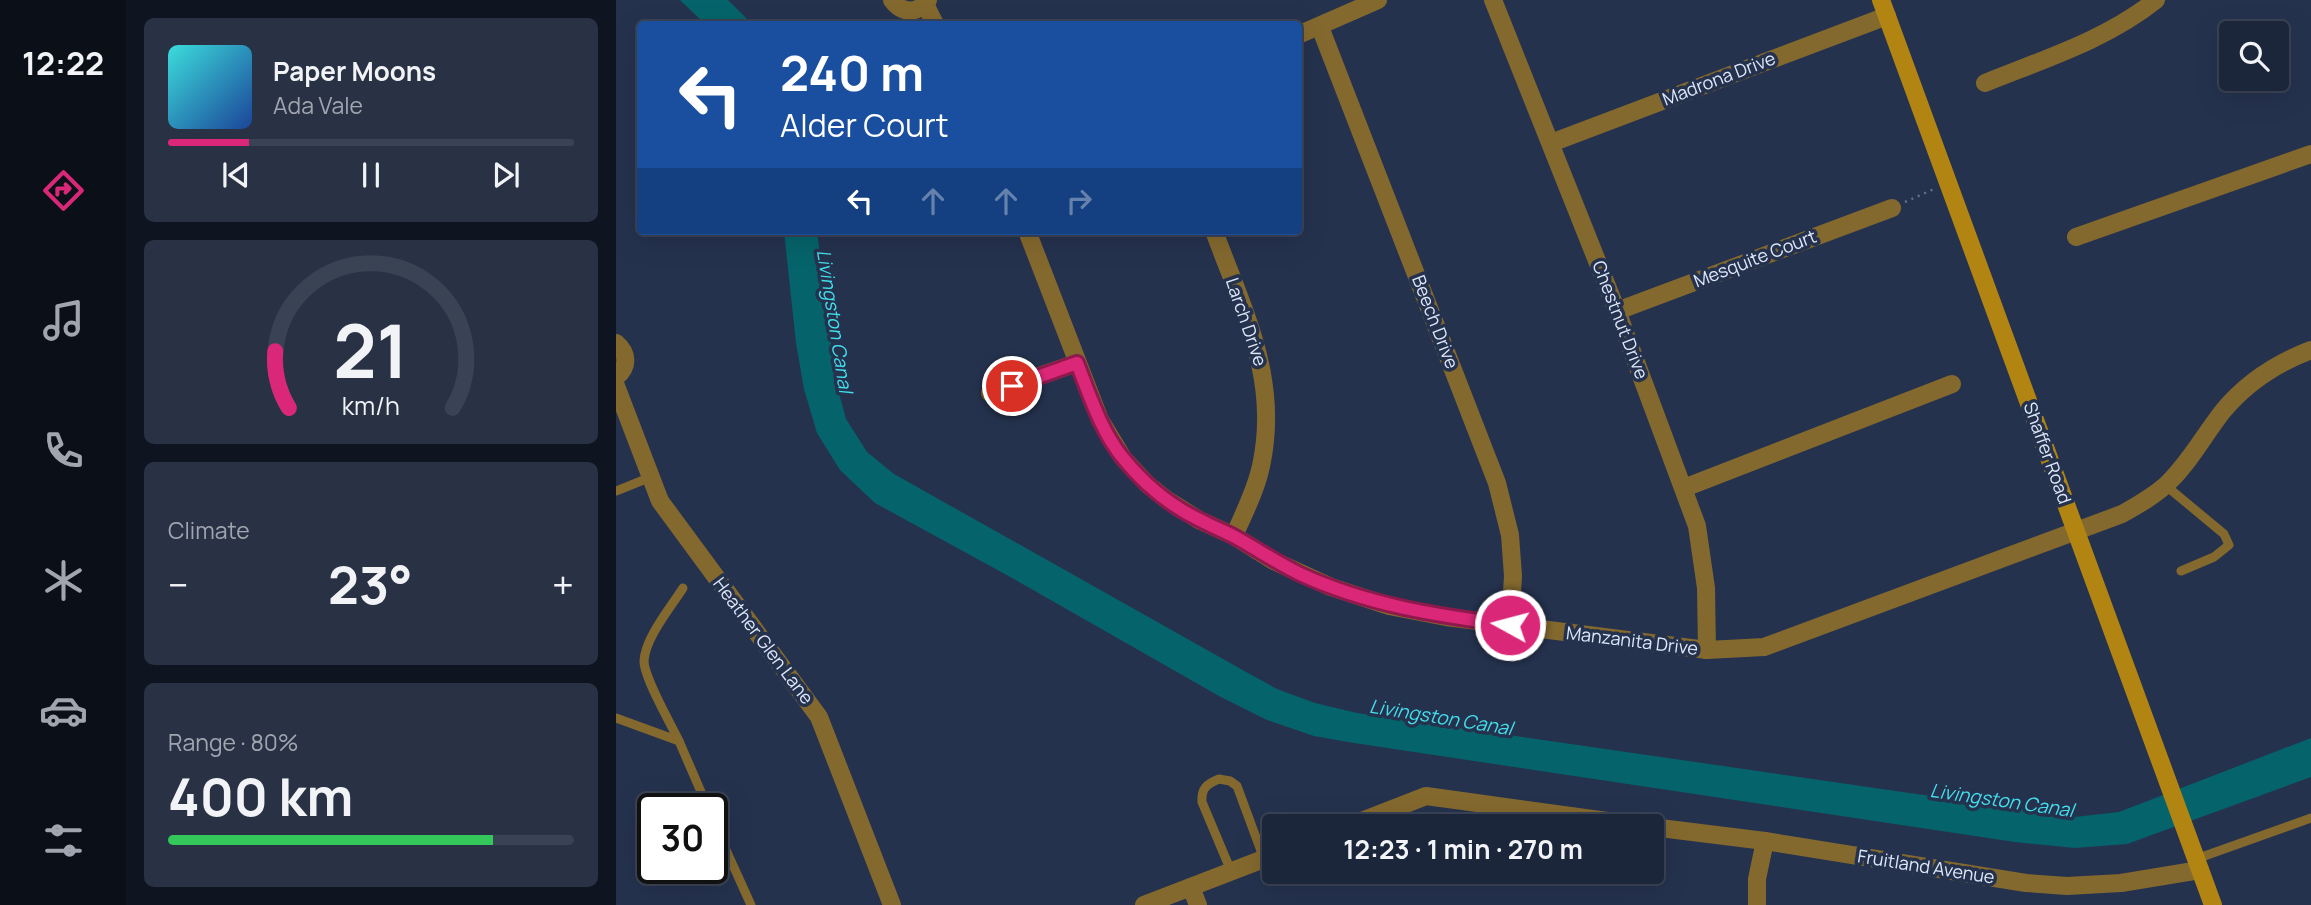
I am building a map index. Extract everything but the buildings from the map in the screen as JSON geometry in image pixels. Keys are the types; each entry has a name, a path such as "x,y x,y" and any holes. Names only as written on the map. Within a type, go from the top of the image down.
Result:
{"main road":[{"name":"Shaffer Road","path":"1884,8 2213,905"}],"street":[{"path":"892,0 898,7 909,11 921,8 927,2 934,21"},
{"path":"1302,33 1378,0"},
{"name":"Chestnut Drive","path":"1493,0 1617,311 1698,526 1706,588 1707,650"},
{"path":"1985,83 2102,36 2136,16 2156,0"},
{"name":"Madrona Drive","path":"1551,143 1884,8"},
{"name":"Beech Drive","path":"1320,26 1497,483 1510,535 1513,576 1510,625"},
{"path":"2076,237 2311,154"},
{"name":"Mesquite Court","path":"1617,311 1892,208"},
{"name":"Manzanita Drive","path":"1029,235 1100,420 1123,458 1147,484 1199,520 1234,536 1302,575 1389,606 1446,617 1707,650 1764,647 2122,514 2151,497 2165,485 2199,448 2223,412 2241,392 2273,367 2311,350"},
{"name":"Larch Drive","path":"1215,235 1257,346 1266,391 1267,417 1261,467 1234,536"},
{"path":"616,343 623,349 626,360 624,370 616,377"},
{"path":"990,394 1077,363"},
{"path":"1684,488 1952,384"},
{"name":"Heather Glen Lane","path":"616,386 660,501 819,717 892,905"},
{"path":"1380,814 1426,796 1557,814"},
{"name":"Fruitland Avenue","path":"1664,828 1765,841 2026,883 2067,886 2121,883 2198,864"},
{"path":"1757,905 1758,879 1765,841"},
{"path":"1144,905 1262,860"},
{"path":"1191,887 1198,905"}],"lane":[{"path":"616,491 651,477"},
{"path":"2165,485 2224,534 2229,545 2214,556 2181,571"},
{"path":"683,589 658,625 644,660 647,674 702,793"},
{"path":"616,718 679,741"},
{"path":"1231,871 1202,802 1201,794 1204,788 1219,779 1230,781 1237,786 1262,841"},
{"path":"2198,864 2311,818"},
{"path":"728,854 751,905"}],"path":[{"path":"1892,208 1948,183"}],"shaded area":[{"path":"680,0 728,0 749,21 702,21"},
{"path":"784,235 818,235 836,382 846,419 867,452 894,474 1239,668 1277,689 1315,703 1357,713 2075,817 2119,812 2311,738 2311,777 2127,844 2075,848 2015,842 1314,736 1267,720 1219,696 875,503 840,470 817,433 804,389 796,343"}],"route":[{"path":"1012,386 1077,363 1100,420 1123,458 1147,484 1199,520 1234,536 1274,561 1331,587 1389,606 1510,625"}],"water label":[{"name":"Livingston Canal","path":"835,321"},
{"name":"Livingston Canal","path":"1441,717"},
{"name":"Livingston Canal","path":"2002,800"}]}
